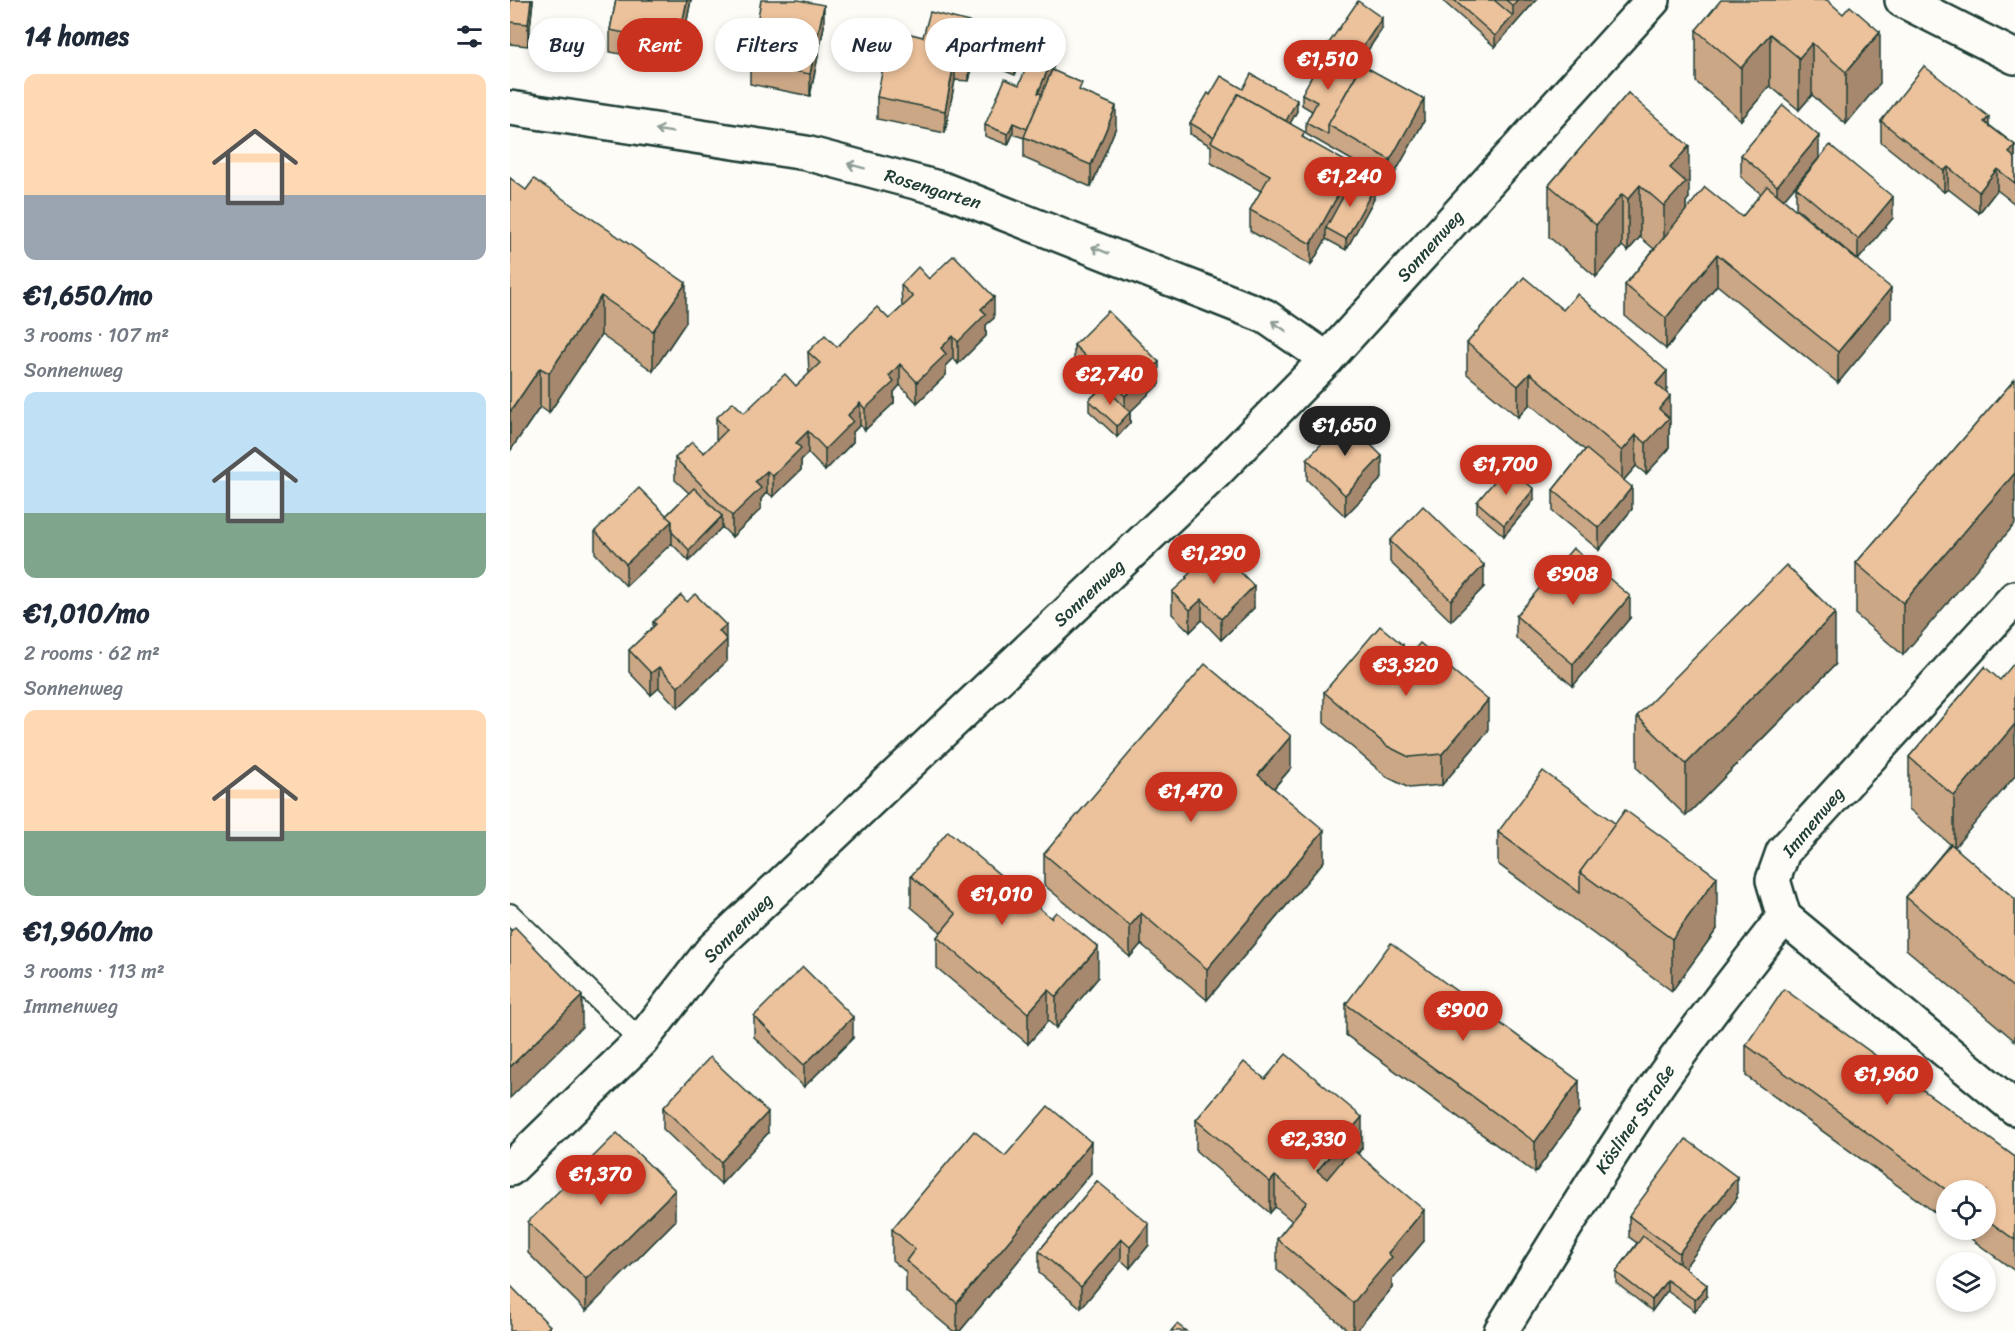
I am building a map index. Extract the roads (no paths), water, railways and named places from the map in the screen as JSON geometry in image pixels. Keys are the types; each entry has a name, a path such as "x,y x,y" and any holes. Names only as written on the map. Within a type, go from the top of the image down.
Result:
{"street":[{"name":"Sonnenweg","path":"510,1169 641,1041 712,950 1216,472 1327,359 1653,0"},
{"path":"1902,0 2015,57"},
{"name":"Rosengarten","path":"510,108 806,153 942,189 1265,316 1327,359"},
{"name":"Immenweg","path":"1784,917 1773,880 1783,852 2015,598"},
{"path":"1784,917 2015,1108"},
{"name":"Kösliner Straße","path":"1501,1331 1592,1183 1647,1100 1688,1042 1784,917"}],"lane":[{"path":"510,914 641,1041"}]}
